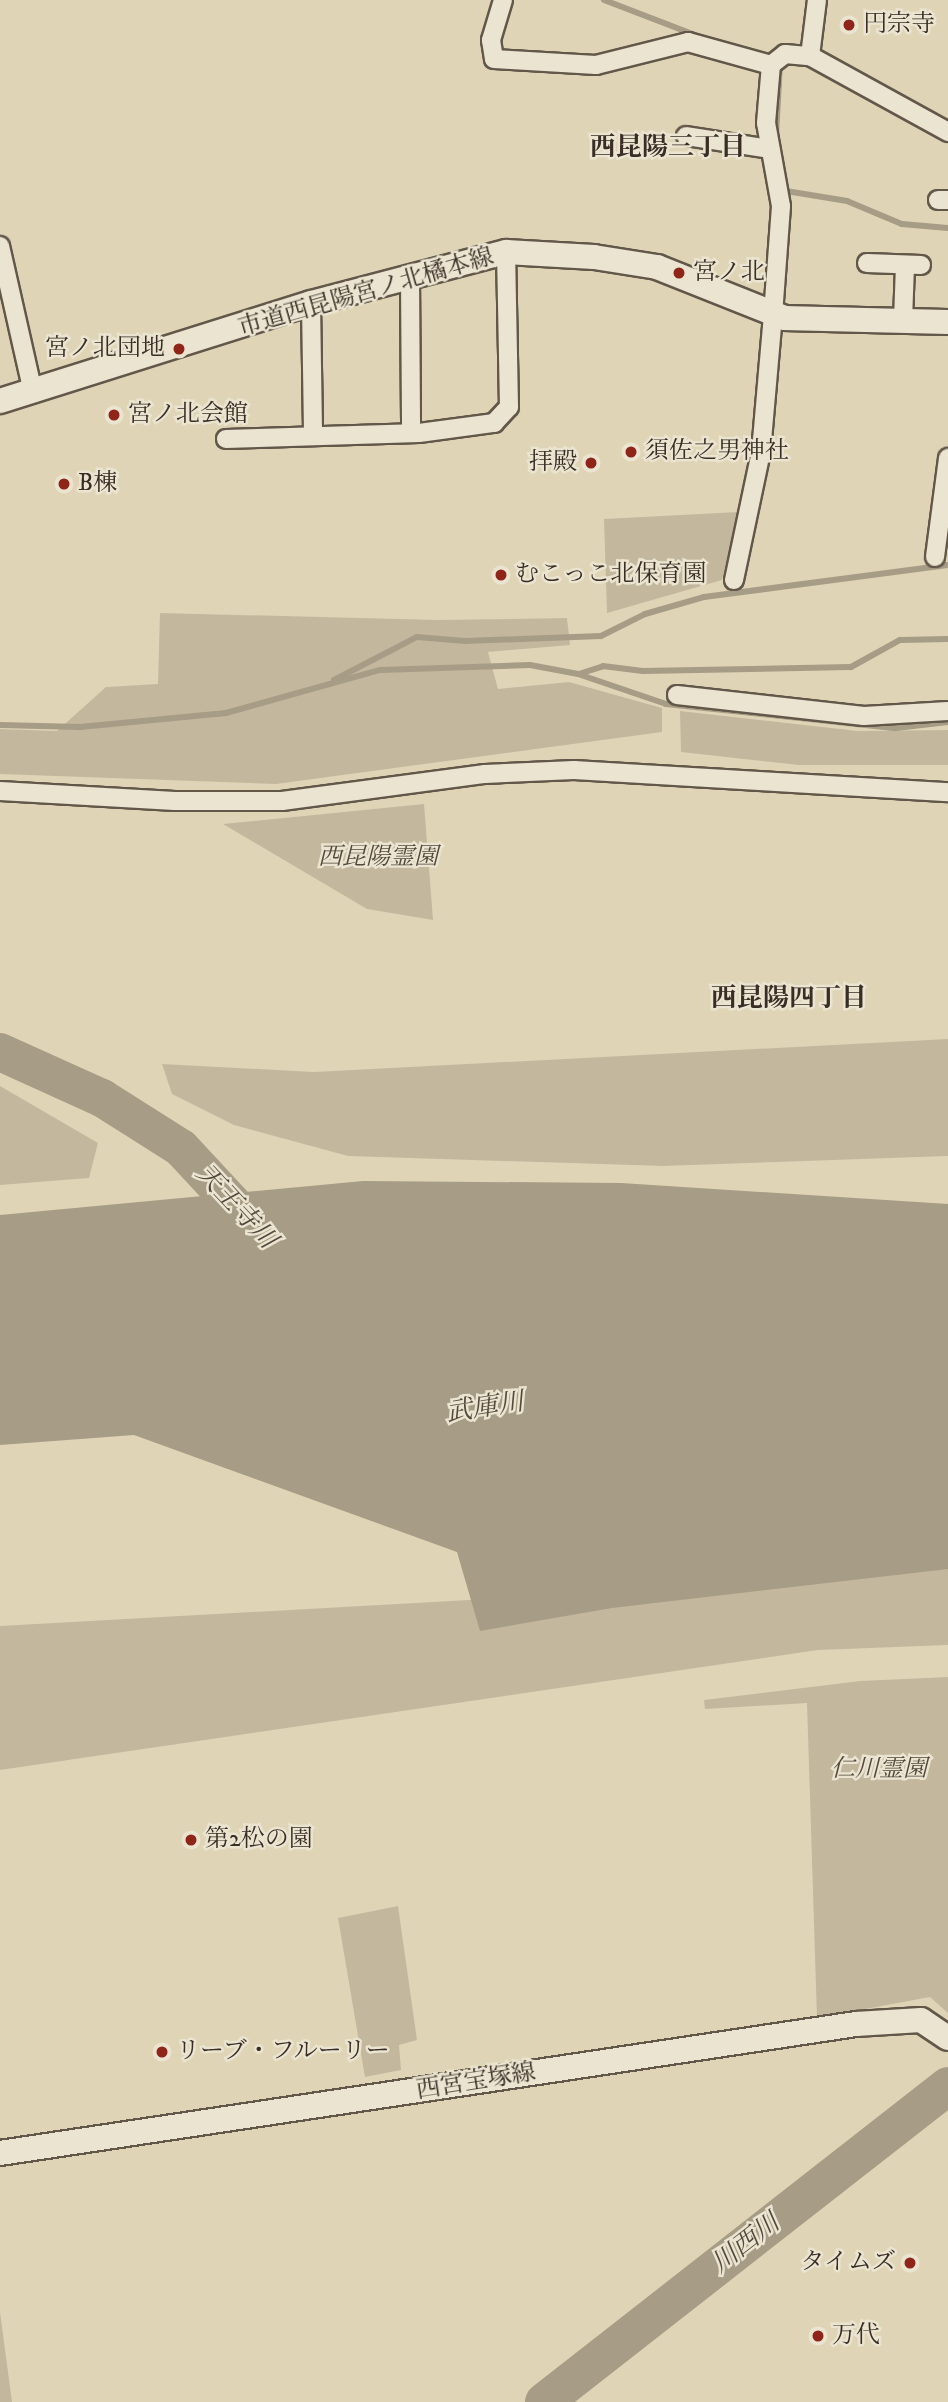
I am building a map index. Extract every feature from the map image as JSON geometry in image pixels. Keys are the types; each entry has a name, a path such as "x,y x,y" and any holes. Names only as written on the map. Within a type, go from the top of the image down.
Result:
{"street":[{"path":"503,0 491,40 494,59 596,65 688,42 771,65"},
{"path":"810,56 817,0"},
{"path":"734,580 761,452 781,206 766,123 771,65 785,54 810,56 948,131"},
{"path":"686,136 770,149"},
{"path":"0,246 33,393"},
{"path":"226,439 411,433 494,423 509,407 506,252"},
{"name":"市道西昆陽宮ノ北橘本線","path":"0,401 33,393 312,303 506,252 594,257 657,267 773,315"},
{"path":"867,263 913,265 903,320"},
{"path":"410,278 411,433"},
{"path":"312,303 313,436"},
{"path":"773,315 948,322"},
{"path":"935,557 945,501 948,458"},
{"path":"677,695 864,716 948,712"},
{"path":"0,791 175,802 282,802 485,774 574,770 948,792"},
{"name":"西宮宝塚線","path":"0,2153 856,2024 921,2020 948,2038"}],"green space":[{"path":"738,512 722,580 607,613 604,519"},
{"path":"160,613 438,620 567,618 570,645 488,652 498,689 569,682 662,708 662,732 276,784 0,774 0,729 57,731 106,687 158,684"},
{"path":"680,711 858,731 948,730 948,765 799,765 681,752"},
{"name":"西昆陽霊園","path":"424,804 433,920 367,909 223,824"},
{"path":"948,1039 948,1156 663,1166 348,1156 234,1125 172,1094 162,1064 314,1072"},
{"path":"0,1086 98,1143 89,1178 0,1185"},
{"path":"948,1539 948,1645 818,1650 0,1770 0,1626 487,1599"},
{"name":"仁川霊園","path":"948,1677 948,2013 930,1997 817,2018 807,1703 705,1709 704,1700 860,1681"},
{"path":"398,1906 417,2040 399,2045 401,2070 365,2077 338,1918"},
{"path":"0,2312 12,2402 0,2402"}],"water":[{"name":"武庫川","path":"363,1181 621,1183 948,1204 948,1569 612,1608 480,1631 457,1552 134,1435 0,1445 0,1215"}],"waterway":[{"path":"604,0 703,38"},
{"path":"776,135 780,64"},
{"path":"784,186 786,191 847,201 902,224 948,228"},
{"path":"334,680 417,637 465,641 601,636 645,614 704,597 948,565"},
{"path":"579,674 603,666 643,671 851,667 900,640 948,639"},
{"path":"0,725 80,727 226,713 380,670 530,665 578,674 666,704 896,728 948,722"},
{"name":"天王寺川","path":"0,1052 102,1098 181,1148 260,1233"},
{"name":"川西川","path":"544,2402 948,2086"}],"place":[{"name":"円宗寺","path":"849,25"},
{"name":"宮ノ北","path":"679,273"},
{"name":"宮ノ北団地","path":"179,349"},
{"name":"宮ノ北会館","path":"114,415"},
{"name":"須佐之男神社","path":"631,452"},
{"name":"拝殿","path":"591,463"},
{"name":"B棟","path":"64,484"},
{"name":"むこっこ北保育園","path":"501,575"},
{"name":"第2松の園","path":"191,1840"},
{"name":"リーブ・フルーリー","path":"162,2052"},
{"name":"タイムズ","path":"910,2263"},
{"name":"万代","path":"818,2336"}],"district":[{"name":"西昆陽三丁目","path":"668,148"},
{"name":"西昆陽四丁目","path":"789,999"}]}
